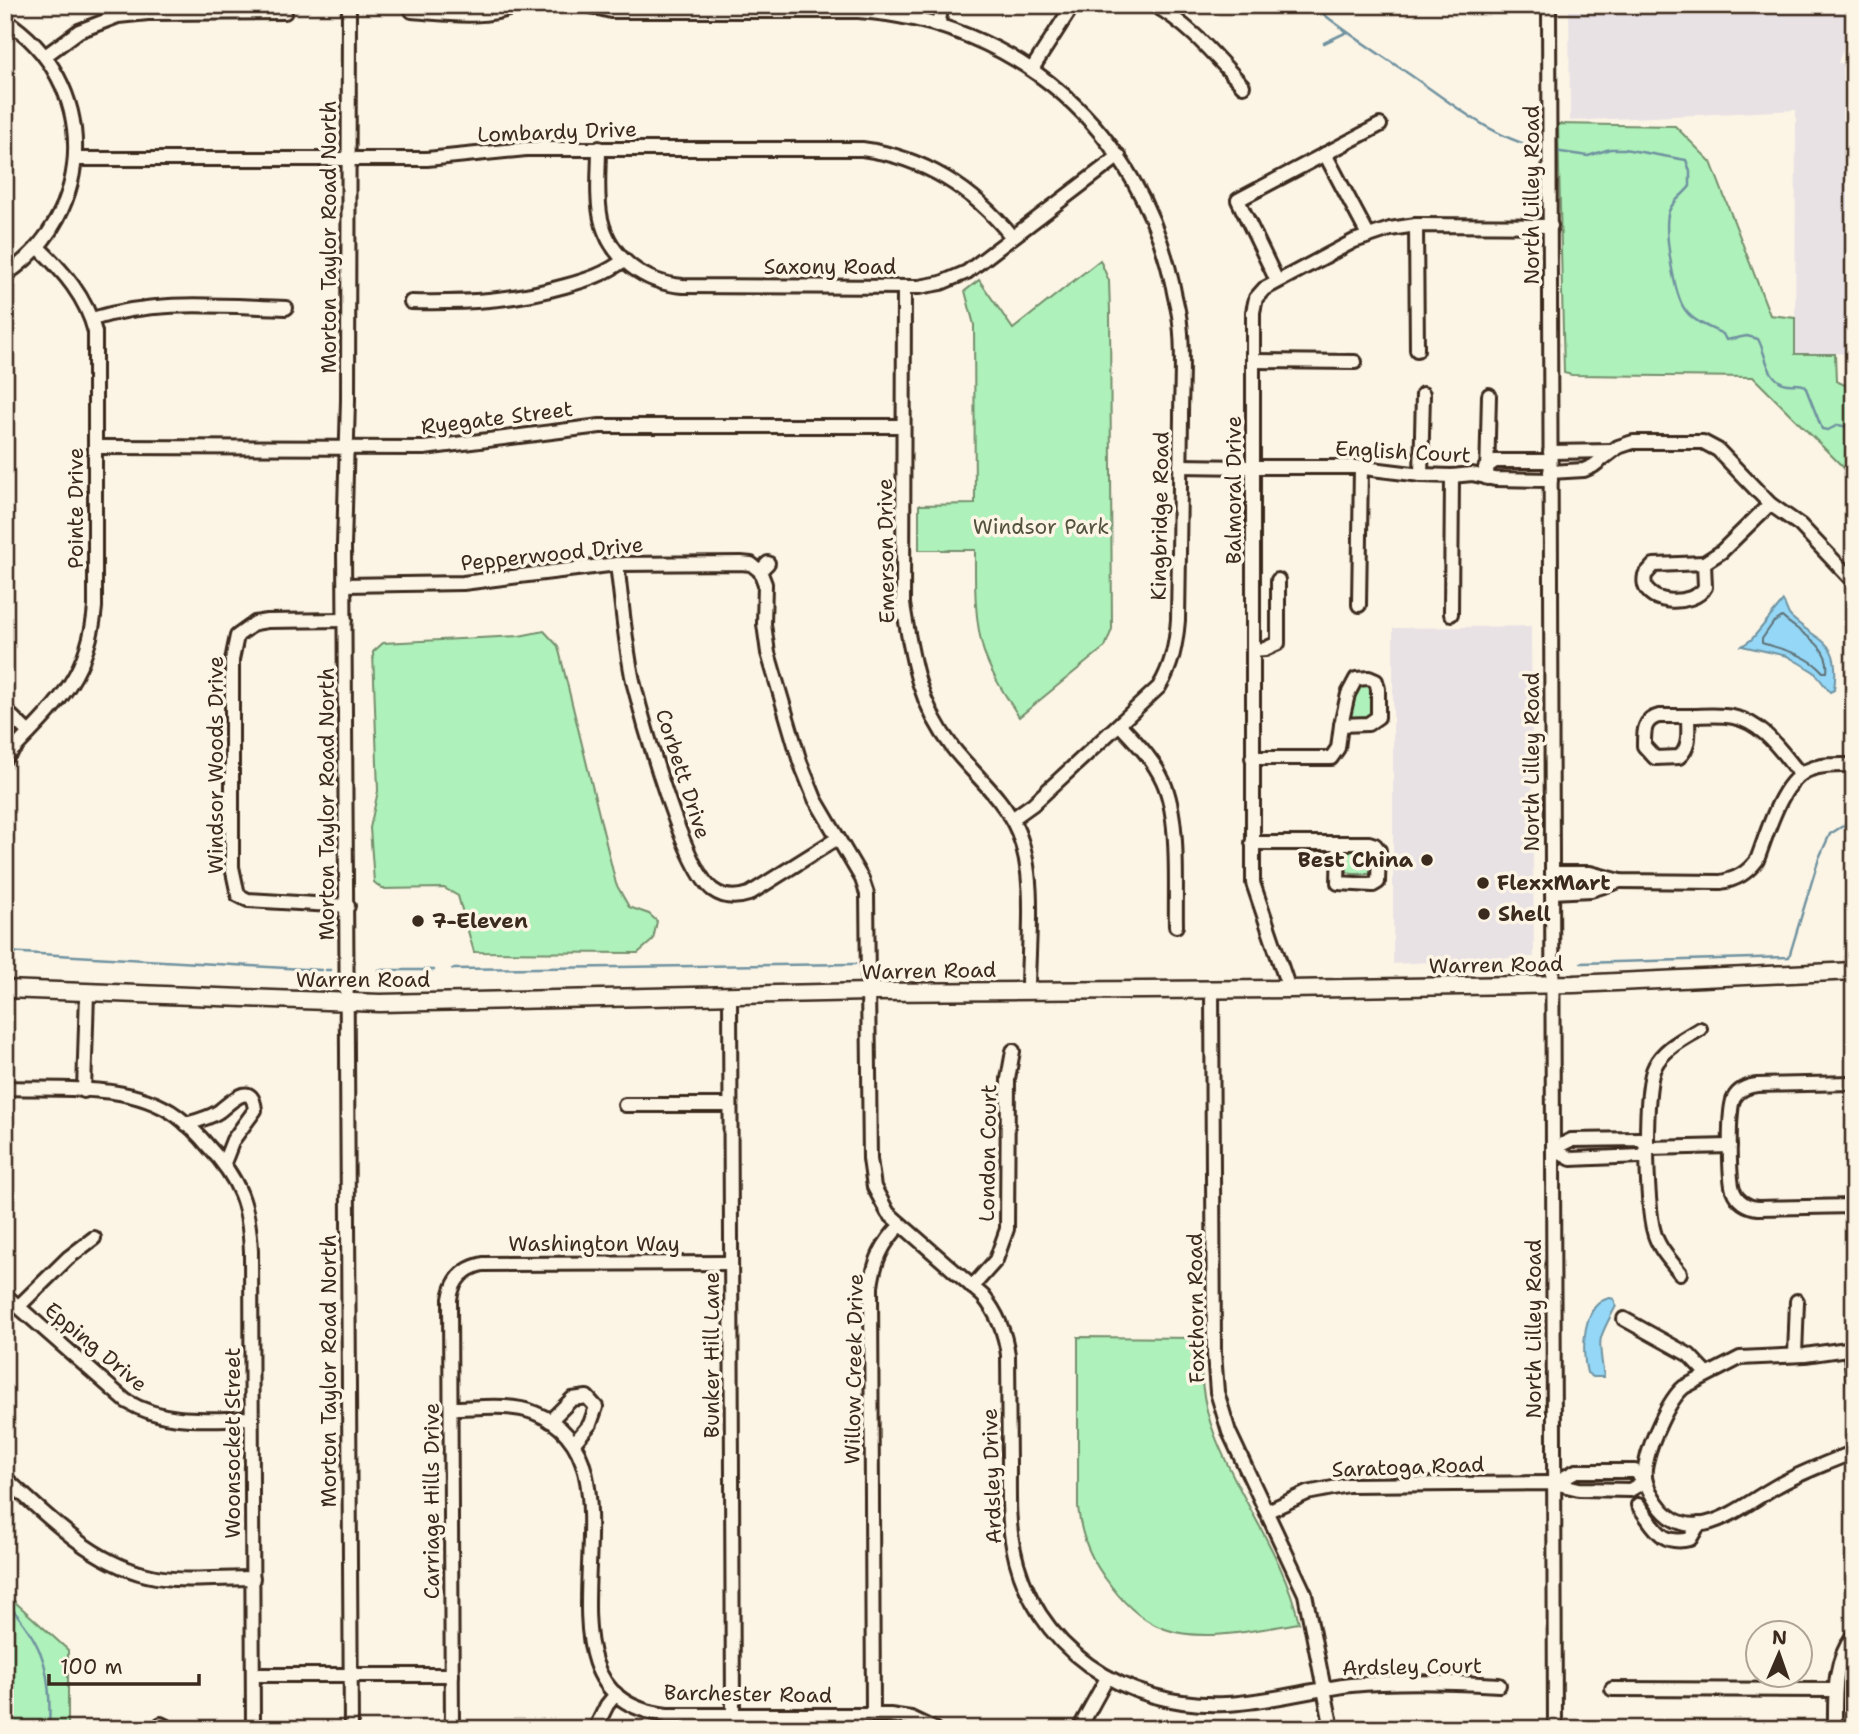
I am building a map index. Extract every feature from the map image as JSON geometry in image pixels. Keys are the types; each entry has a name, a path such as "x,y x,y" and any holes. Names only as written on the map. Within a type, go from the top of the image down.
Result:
{"main road":[{"name":"Warren Road","path":"5,989 348,1003 869,992 1553,985 1854,971"}],"street":[{"name":"Morton Taylor Road North","path":"349,5 345,620 351,1729"},
{"path":"412,11 477,16 519,5"},
{"name":"Kingbridge Road","path":"587,5 611,11 858,11 899,16 938,25 988,44 1032,69 1081,110 1119,156 1144,200 1163,247 1180,322 1178,620 1174,648 1167,674 1159,687 1120,725 1012,819"},
{"path":"938,25 942,5"},
{"path":"1032,69 1073,5"},
{"path":"1154,5 1197,36 1243,86"},
{"name":"North Lilley Road","path":"1549,5 1555,1729"},
{"path":"44,56 79,31 118,16 148,12 285,12"},
{"path":"5,20 28,37 58,77 69,103 75,133 75,159 63,208 38,247 5,275"},
{"path":"1277,281 1238,200 1380,125"},
{"name":"Saxony Road","path":"599,148 601,218 610,241 624,260 645,276 672,285 932,285 967,272 1119,156"},
{"name":"Lombardy Drive","path":"75,159 427,159 526,149 862,149 920,164 954,182 999,221 1012,237"},
{"path":"1325,154 1368,235"},
{"path":"1416,225 1417,349"},
{"name":"Balmoral Drive","path":"1289,989 1253,883 1250,467 1254,306 1260,293 1277,281 1368,235 1390,229 1416,225 1551,226"},
{"name":"Pointe Drive","path":"5,758 71,685 90,639 95,607 97,346 92,319 73,284 38,247"},
{"path":"411,302 475,303 520,298 599,276 624,260"},
{"name":"Emerson Drive","path":"904,287 903,604 918,684 942,732 954,750 996,795 1012,819 1022,844 1028,874 1028,990"},
{"path":"92,319 123,310 155,306 286,308"},
{"path":"1253,361 1355,362"},
{"path":"1421,475 1423,394"},
{"path":"1487,472 1489,395"},
{"name":"Ryegate Street","path":"96,447 436,447 600,426 904,426"},
{"path":"1550,466 1612,451 1633,442 1703,442 1718,450 1770,504 1800,525 1854,582"},
{"path":"1487,472 1495,461 1584,470 1612,451"},
{"name":"English Court","path":"1180,466 1361,467 1452,477 1550,466"},
{"path":"1359,605 1361,467"},
{"path":"1451,614 1452,477"},
{"path":"1704,563 1705,587 1696,597 1661,599 1653,597 1645,588 1645,575 1654,565 1704,563 1721,552 1770,504"},
{"name":"Pepperwood Drive","path":"345,585 463,583 617,564 741,563 764,567 765,639 775,677 807,781 838,838"},
{"name":"Corbett Drive","path":"617,564 630,662 638,698 678,828 705,883 713,891 725,896 749,894 838,838"},
{"path":"1253,650 1265,649 1278,643 1278,580"},
{"name":"Windsor Woods Drive","path":"345,620 267,621 255,624 237,636 232,670 232,867 238,895 248,900 348,906"},
{"path":"5,710 29,733"},
{"path":"1688,716 1727,716 1752,724 1770,738 1800,774"},
{"path":"1120,725 1153,764 1167,792 1174,835 1176,926"},
{"path":"1252,758 1331,758 1338,748 1341,725"},
{"path":"1552,873 1590,873 1620,881 1721,882 1741,876 1757,860 1785,791 1800,774 1820,766 1854,765"},
{"path":"838,838 862,878 867,894 871,1171 881,1202 901,1226"},
{"path":"1252,843 1339,843 1376,845 1379,850 1378,882 1373,885 1338,883 1339,843"},
{"path":"1552,892 1591,890 1620,881"},
{"name":"Foxthorn Road","path":"1212,990 1215,1377 1228,1432 1268,1511 1305,1594 1332,1729"},
{"path":"84,1091 87,993"},
{"name":"Bunker Hill Lane","path":"730,996 733,1715"},
{"path":"1680,1273 1654,1233 1647,1148 1648,1086 1655,1064 1672,1046 1700,1029"},
{"name":"London Court","path":"972,1287 996,1260 1007,1229 1009,1079 1013,1051"},
{"path":"1854,1083 1757,1085 1744,1088 1735,1096 1731,1105 1734,1190 1740,1200 1749,1206 1762,1208 1854,1206"},
{"name":"Woonsocket Street","path":"5,1088 111,1092 145,1100 176,1115 186,1124 224,1163 243,1198 250,1231 255,1675 253,1729"},
{"path":"186,1124 209,1116 235,1096 250,1097 255,1110 233,1140 224,1163"},
{"path":"625,1105 730,1105"},
{"path":"1553,1149 1571,1140 1629,1138 1640,1139 1647,1148"},
{"path":"1647,1148 1731,1146"},
{"path":"1553,1149 1571,1159 1641,1156 1647,1148"},
{"name":"Ardsley Drive","path":"901,1226 983,1296 995,1312 1007,1343 1009,1517 1013,1547 1020,1574 1035,1605 1053,1632 1077,1656 1107,1678 1148,1696 1200,1704 1251,1702 1325,1689"},
{"name":"Willow Creek Drive","path":"873,1714 871,1287 879,1253 901,1226"},
{"path":"19,1306 68,1258 94,1238"},
{"name":"Washington Way","path":"460,1275 483,1264 731,1263"},
{"name":"Carriage Hills Drive","path":"452,1729 450,1299 453,1286 460,1275"},
{"name":"Epping Drive","path":"5,1295 126,1401 140,1410 173,1419 252,1418"},
{"path":"1795,1355 1797,1301"},
{"path":"1624,1319 1689,1354 1707,1374"},
{"path":"1854,1381 1852,1348 1740,1358 1707,1374 1676,1394 1646,1459 1645,1481 1648,1490 1666,1514 1687,1523 1699,1524 1727,1518 1773,1488 1854,1452"},
{"path":"550,1421 572,1399 587,1397 596,1407 590,1424 574,1443"},
{"name":"Barchester Road","path":"451,1408 523,1409 550,1421 574,1443 584,1461 588,1489 590,1646 599,1672 616,1694 633,1705 657,1713 873,1714 911,1718 934,1729"},
{"path":"1553,1483 1576,1471 1635,1471 1645,1481"},
{"path":"5,1478 79,1542 105,1560 122,1567 148,1575 173,1578 253,1578"},
{"path":"1553,1483 1579,1489 1630,1490 1645,1481"},
{"name":"Saratoga Road","path":"1268,1511 1307,1493 1348,1485 1553,1483"},
{"path":"1638,1505 1664,1538 1675,1542 1690,1539 1699,1524"},
{"path":"1835,1729 1835,1690 1839,1662 1854,1634"},
{"path":"255,1675 452,1675"},
{"path":"1079,1729 1107,1678"},
{"name":"Ardsley Court","path":"1325,1689 1378,1684 1499,1685"},
{"path":"1612,1689 1835,1690"},
{"path":"595,1729 616,1694"}],"shaded area":[{"path":"1569,5 1854,5 1854,59 1843,50 1838,63 1854,63 1854,353 1795,355 1796,110 1570,121"},
{"path":"1531,626 1534,957 1393,964 1393,628"}],"green space":[{"path":"1558,124 1675,126 1711,162 1770,315 1795,318 1795,354 1835,354 1836,381 1854,389 1854,478 1753,377 1564,373"},
{"name":"Windsor Park","path":"1100,260 1109,281 1110,311 1112,629 1105,647 1019,717 994,676 983,649 977,612 975,550 919,550 919,505 975,504 974,325 965,291 979,280 1013,329"},
{"path":"544,631 558,646 616,884 629,907 649,914 657,921 653,940 638,953 474,952 458,896 444,888 382,889 374,882 370,828 378,791 373,652 383,643 519,636"},
{"path":"1371,685 1375,709 1371,718 1351,718 1349,713 1355,695 1360,688"},
{"path":"1351,849 1368,849 1373,852 1373,868 1370,874 1352,874 1346,871 1346,853"},
{"path":"1078,1337 1200,1338 1202,1386 1210,1421 1235,1480 1283,1573 1299,1623 1232,1634 1180,1633 1157,1626 1142,1617 1111,1586 1088,1549 1078,1507"},
{"path":"5,1593 68,1650 68,1729 5,1729"}],"water":[{"path":"1783,601 1790,616 1831,651 1835,673 1834,690 1830,692 1814,672 1787,656 1742,646 1752,639"},
{"path":"1610,1298 1614,1299 1616,1306 1601,1340 1604,1377 1593,1377 1587,1373 1585,1364 1586,1329 1594,1309"}],"waterway":[{"path":"1312,5 1359,41 1473,119 1508,137 1544,149"},
{"path":"1324,43 1347,32"},
{"path":"1554,151 1588,156 1610,149 1624,149 1686,160 1690,171 1690,186 1671,207 1667,232 1677,292 1686,311 1698,322 1723,334 1726,340 1747,336 1758,339 1770,370 1777,380 1805,386 1822,429 1828,430 1838,425 1854,428"},
{"path":"1581,963 1789,957 1819,858 1830,834 1854,819"},
{"path":"5,952 321,970"},
{"path":"452,969 855,964"},
{"path":"326,970 331,970"},
{"path":"379,970 434,970"},
{"path":"5,1601 29,1631 43,1659 49,1691 49,1729"}],"place":[{"name":"Best China","path":"1427,860"},
{"name":"FlexxMart","path":"1483,883"},
{"name":"Shell","path":"1484,914"},
{"name":"7-Eleven","path":"418,921"}]}
